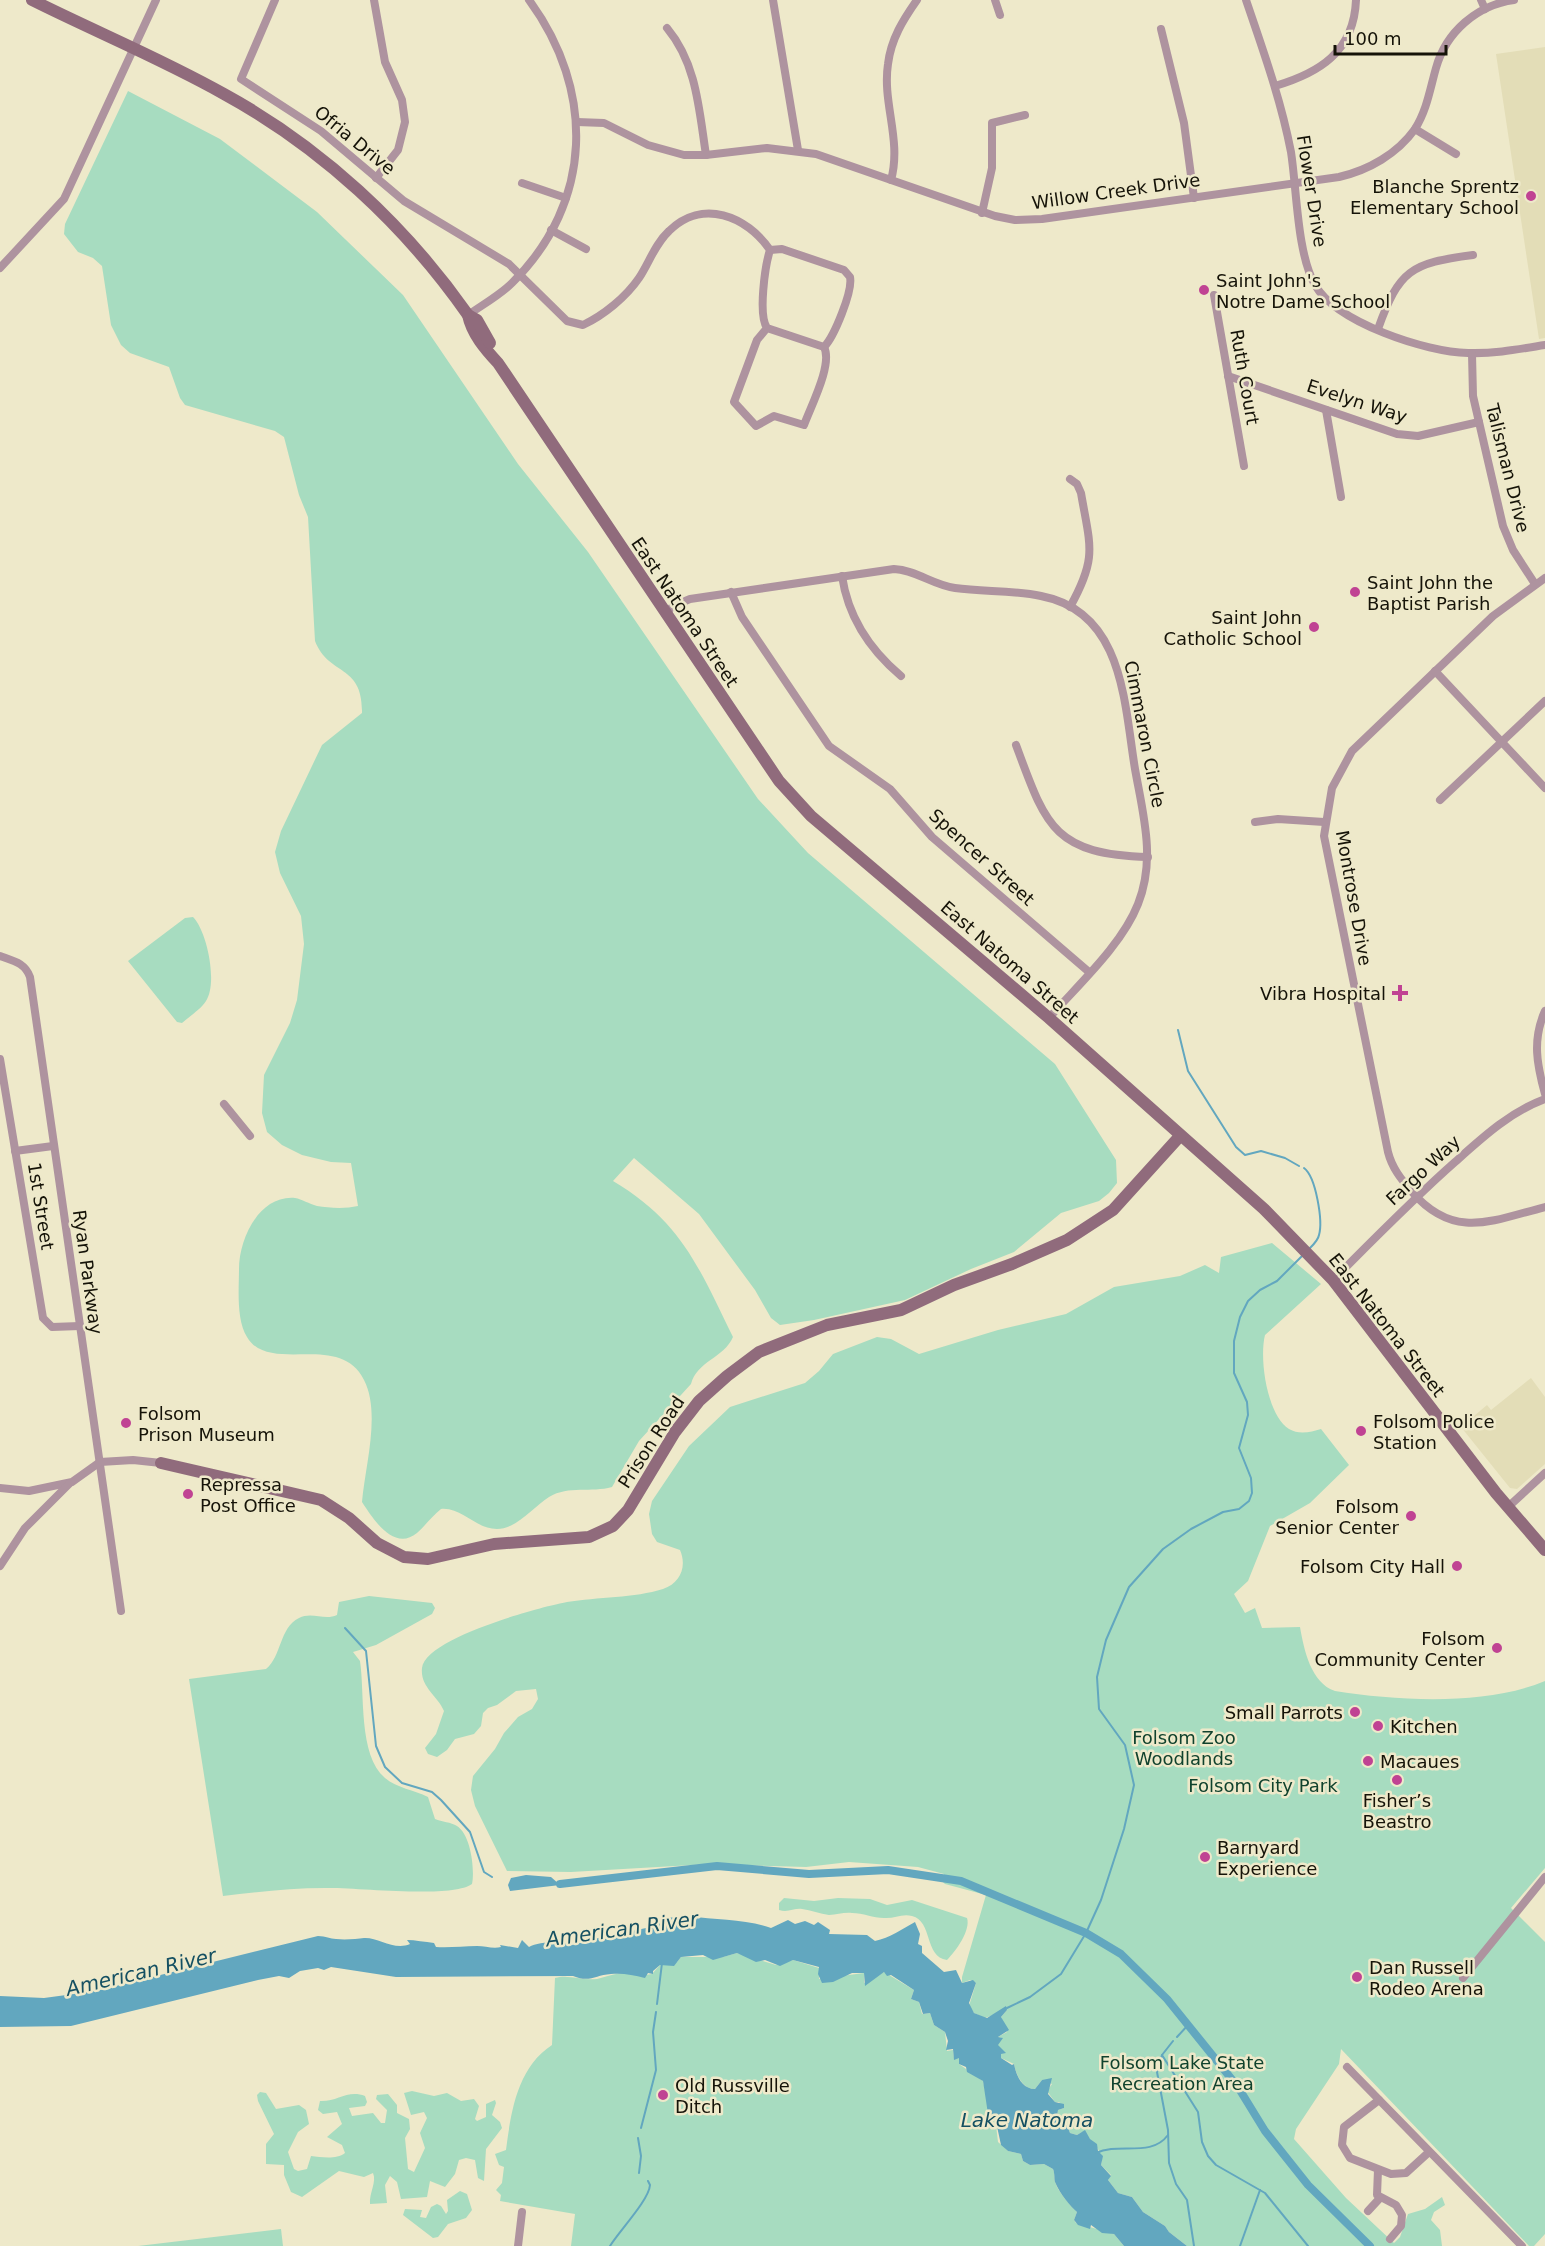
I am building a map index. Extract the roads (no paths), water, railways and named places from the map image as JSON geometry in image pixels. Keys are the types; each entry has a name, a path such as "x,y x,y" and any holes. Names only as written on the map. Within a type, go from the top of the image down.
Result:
{"main road":[{"name":"East Natoma Street","path":"32,0 226,94 314,153 392,225 468,315 470,326 498,363 764,763 795,799 1049,1018 1278,1223 1329,1276 1508,1507 1545,1550"},
{"name":"Prison Road","path":"162,1463 321,1500 337,1508 377,1544 404,1557 428,1558 494,1544 589,1537 613,1526 628,1510 675,1432 699,1401 759,1352 827,1325 901,1310 954,1285 1012,1264 1067,1240 1113,1210 1180,1136"}],"street":[{"path":"0,277 3,266 64,199 135,50 156,0"},
{"name":"Ofria Drive","path":"275,0 241,79 314,126 404,201 495,254 520,274 567,321 578,326 587,323 628,292 668,232 691,217 711,213 735,218 750,227 770,250"},
{"path":"374,0 385,62 402,100 405,122 398,150 376,178"},
{"path":"468,315 511,284 551,230 566,198 575,157 577,122 565,63 554,37 529,0"},
{"path":"773,0 798,150"},
{"path":"891,180 896,146 887,86 887,64 898,29 917,0"},
{"path":"994,0 1000,15"},
{"name":"Flower Drive","path":"1246,0 1275,86 1296,183 1307,266 1316,287 1341,313 1429,347 1472,354 1545,345"},
{"path":"1275,86 1312,73 1331,59 1350,30 1356,0"},
{"name":"Willow Creek Drive","path":"577,122 604,123 648,145 672,153 706,155 761,149 798,150 828,158 982,213 1028,220 1339,177 1369,168 1390,154 1415,129 1426,106 1445,45 1461,25 1483,4 1514,0"},
{"path":"668,27 682,47 692,70 706,155"},
{"path":"1161,29 1182,114 1194,198"},
{"path":"982,213 992,168 992,123 1025,115"},
{"path":"1415,129 1456,154"},
{"path":"522,183 566,198"},
{"path":"551,230 586,249"},
{"path":"782,249 844,270 850,277 850,288 832,338 824,347 767,328 763,319 765,272 770,250 782,249"},
{"path":"1378,329 1388,299 1405,276 1431,262 1473,255"},
{"name":"Ruth Court","path":"1214,295 1244,466"},
{"path":"767,328 757,340 734,402 756,426 774,416 804,425 827,363 824,347"},
{"name":"Talisman Drive","path":"1472,354 1471,384 1507,536 1535,584"},
{"name":"Evelyn Way","path":"1228,376 1390,432 1411,436 1479,422"},
{"path":"1326,410 1341,497"},
{"path":"1070,479 1077,484 1081,493 1090,554 1087,575 1070,607"},
{"name":"Cimmaron Circle","path":"665,614 682,602 731,592 900,569 954,588 1040,595 1070,607 1101,634 1116,662 1146,831 1148,857 1142,892 1131,918 1049,1018"},
{"path":"842,576 849,605 860,629 878,655 901,676"},
{"name":"Montrose Drive","path":"1545,578 1493,616 1352,751 1332,788 1324,822 1326,857 1388,1152 1395,1170 1417,1197 1438,1215 1465,1224 1486,1222 1545,1207"},
{"name":"Spencer Street","path":"731,592 742,618 829,746 890,789 932,837 1089,972"},
{"path":"1435,671 1545,788"},
{"path":"1440,800 1545,701"},
{"path":"1016,745 1041,809 1061,834 1095,852 1148,857"},
{"path":"1255,822 1278,819 1324,822"},
{"name":"Ryan Parkway","path":"0,956 20,963 27,969 30,977 121,1611"},
{"path":"1545,1011 1536,1044 1538,1069 1545,1094"},
{"name":"1st Street","path":"0,1059 43,1318 52,1327 80,1326"},
{"name":"Fargo Way","path":"1329,1276 1508,1118 1545,1099"},
{"path":"224,1104 250,1136"},
{"path":"15,1151 53,1146"},
{"path":"0,1566 25,1528 72,1482 100,1462"},
{"name":"Prison Road","path":"100,1462 162,1463"},
{"path":"1508,1507 1545,1473"},
{"path":"0,1488 29,1491 72,1482"},
{"path":"1463,1978 1545,1877"},
{"path":"1347,2067 1522,2246"},
{"path":"1380,2100 1346,2124 1342,2133 1344,2150 1350,2158 1391,2174 1406,2173 1429,2151"},
{"path":"1378,2170 1376,2192 1380,2198 1396,2205 1402,2215 1401,2226 1390,2239"},
{"path":"1368,2211 1380,2198"},
{"path":"518,2246 522,2212"}],"water":[{"path":"526,1875 551,1877 560,1885 510,1891 508,1885 511,1878"},
{"name":"Lake Natoma","path":"689,1916 741,1921 771,1928 788,1920 795,1924 805,1921 814,1925 818,1922 830,1930 829,1934 867,1935 875,1941 891,1936 915,1922 920,1934 918,1944 922,1946 922,1953 944,1972 956,1970 962,1983 973,1980 976,1983 969,2003 974,2013 987,2018 1006,2006 1007,2010 1001,2017 1009,2030 998,2037 1003,2038 998,2045 1006,2053 1001,2054 1001,2058 1014,2064 1020,2081 1027,2087 1035,2089 1042,2080 1052,2078 1048,2094 1055,2102 1064,2104 1064,2108 1058,2110 1057,2117 1067,2125 1070,2133 1077,2135 1085,2130 1090,2139 1097,2144 1098,2151 1103,2156 1101,2165 1111,2176 1108,2180 1118,2193 1132,2197 1143,2212 1165,2226 1187,2246 1124,2246 1114,2234 1102,2233 1091,2225 1090,2229 1078,2225 1074,2220 1077,2212 1057,2186 1053,2169 1044,2164 1030,2165 1023,2161 1021,2154 1008,2151 1001,2145 995,2117 988,2114 983,2081 967,2072 966,2067 959,2064 959,2058 954,2060 953,2049 946,2050 948,2041 945,2032 934,2025 930,2013 923,2014 919,2002 911,1999 914,1990 891,1975 887,1976 884,1972 865,1986 864,1973 852,1973 833,1982 822,1983 818,1974 819,1967 793,1960 780,1966 765,1960 756,1962 737,1953 713,1960 703,1955 681,1957 674,1966 660,1965 653,1971 653,1974 648,1973 645,1978 615,1974 584,1979 573,1976 396,1977 331,1967 324,1970 318,1968 300,1971 289,1978 279,1976 258,1980 71,2026 0,2027 0,1996 44,1998 96,1991 318,1936 340,1939 369,1938 398,1946 410,1944 407,1940 434,1943 436,1947 495,1948 501,1947 500,1945 518,1948 522,1940 529,1947 551,1942 572,1945 602,1937 608,1940 612,1935 651,1927 668,1917 683,1919"}],"waterway":[{"path":"1178,1030 1188,1071 1236,1147 1245,1155 1261,1151 1285,1158 1299,1166"},
{"path":"1304,1168 1315,1189 1320,1220 1318,1237 1308,1250"},
{"path":"1007,2008 1030,1997 1061,1974 1086,1933 1101,1900 1124,1829 1134,1785 1125,1745 1099,1709 1097,1677 1106,1640 1129,1587 1163,1549 1191,1529 1223,1512 1239,1509 1249,1501 1252,1493 1251,1478 1239,1448 1248,1415 1247,1402 1234,1373 1234,1341 1240,1317 1248,1301 1260,1290 1277,1281 1302,1256"},
{"path":"345,1628 366,1651 376,1746 385,1767 402,1783 432,1792 441,1800 470,1832 484,1872 492,1877"},
{"path":"560,1884 717,1866 809,1874 888,1870 961,1881 1086,1933 1121,1954 1167,1999 1238,2087 1265,2131 1308,2185 1370,2246"},
{"path":"657,2004 662,1963"},
{"path":"641,2128 656,2070 653,2032 656,2012"},
{"path":"1177,2037 1189,2024"},
{"path":"1173,2041 1162,2055 1198,2112 1202,2142 1208,2156 1216,2165 1265,2193 1308,2246"},
{"path":"1162,2055 1157,2072 1168,2130 1169,2163 1176,2184 1187,2200 1194,2246"},
{"path":"1096,2153 1105,2150 1153,2146 1168,2135"},
{"path":"638,2138 641,2156 639,2173"},
{"path":"610,2246 645,2199 650,2185 648,2181"},
{"path":"1240,2246 1260,2190"}],"place":[{"name":"Blanche Sprentz Elementary School","path":"1531,196"},
{"name":"Saint John's Notre Dame School","path":"1204,290"},
{"name":"Saint John the Baptist Parish","path":"1355,592"},
{"name":"Saint John Catholic School","path":"1314,627"},
{"name":"Vibra Hospital","path":"1400,993"},
{"name":"Folsom Prison Museum","path":"126,1423"},
{"name":"Folsom Police Station","path":"1361,1431"},
{"name":"Repressa Post Office","path":"188,1494"},
{"name":"Folsom Senior Center","path":"1411,1516"},
{"name":"Folsom City Hall","path":"1457,1566"},
{"name":"Folsom Community Center","path":"1497,1648"},
{"name":"Small Parrots","path":"1355,1712"},
{"name":"Kitchen","path":"1378,1726"},
{"name":"Macaues","path":"1368,1761"},
{"name":"Fisher’s Beastro","path":"1397,1780"},
{"name":"Barnyard Experience","path":"1205,1857"},
{"name":"Dan Russell Rodeo Arena","path":"1357,1977"},
{"name":"Old Russville Ditch","path":"663,2095"}],"park label":[{"name":"Folsom Zoo Woodlands","path":"1184,1747"},
{"name":"Folsom City Park","path":"1263,1785"},
{"name":"Folsom Lake State Recreation Area","path":"1182,2072"}],"water label":[{"name":"American River","path":"622,1929"},
{"name":"American River","path":"141,1972"}]}
